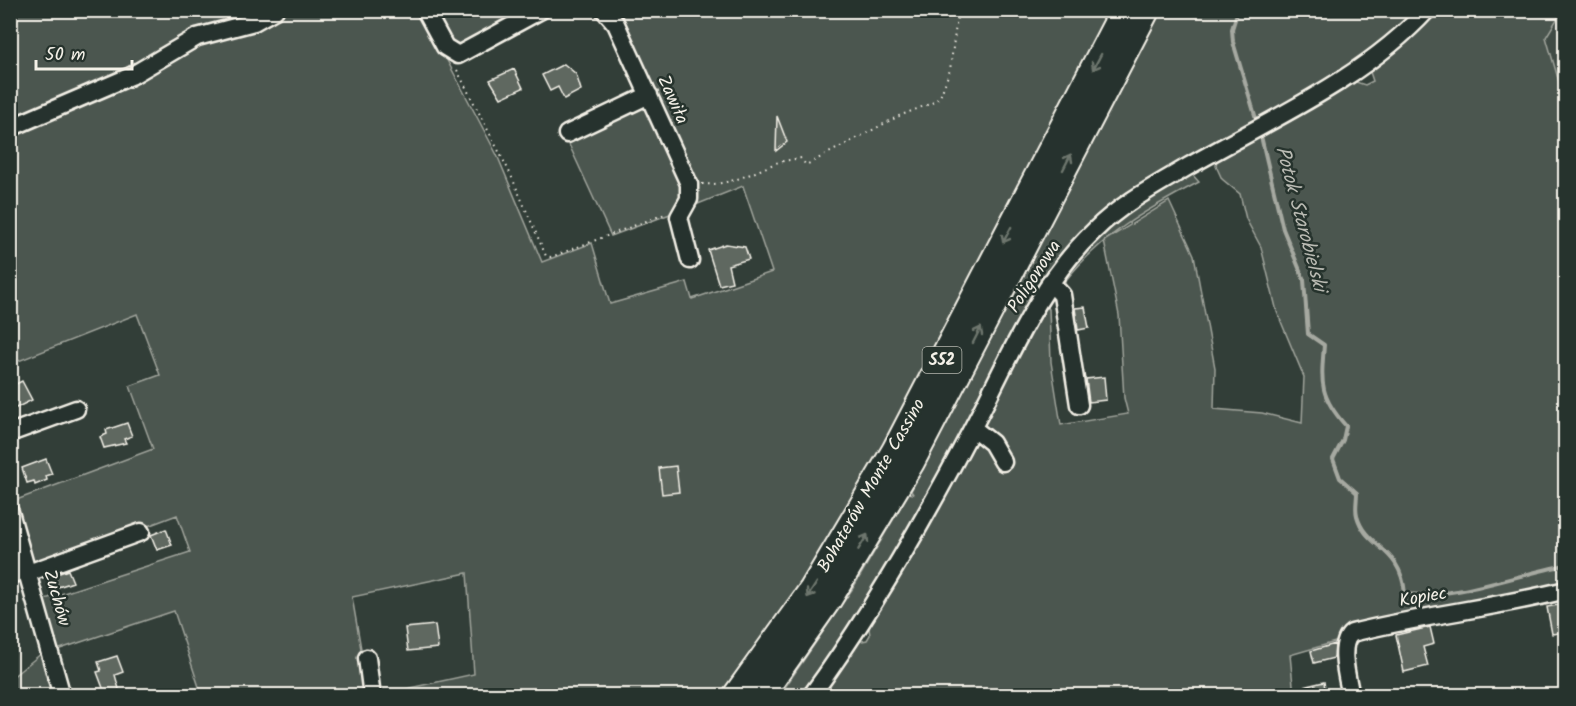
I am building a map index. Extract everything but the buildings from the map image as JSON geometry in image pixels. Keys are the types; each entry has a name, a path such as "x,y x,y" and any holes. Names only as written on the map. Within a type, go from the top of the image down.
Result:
{"highway":[{"name":"Bohaterów Monte Cassino","path":"736,696 813,589 895,451 1124,10"},
{"name":"Bohaterów Monte Cassino","path":"760,696 829,598 911,462 1146,10"}],"street":[{"path":"10,128 131,76 197,37 254,22 275,10"},
{"path":"425,10 448,51 458,55 541,10"},
{"name":"Zawiła","path":"604,10 616,24 689,184"},
{"name":"Poligonowa","path":"811,696 888,579 973,428 1050,282 1081,244 1125,204 1358,70 1397,41 1427,10"},
{"path":"567,134 649,95"},
{"path":"689,184 689,199 679,217 690,260"},
{"path":"1050,282 1062,295 1079,405"},
{"path":"10,433 76,409"},
{"path":"973,428 992,442 1003,462"},
{"name":"Zuchów","path":"10,512 62,696"},
{"path":"10,575 28,571 141,532"},
{"name":"Kopiec","path":"1351,696 1345,648 1348,636 1352,633 1407,620 1494,607 1566,590"},
{"path":"367,658 372,696"}],"path":[{"path":"689,184 717,185 780,162 800,158 806,165 899,116 932,103 940,97 950,70 958,10"},
{"path":"448,51 506,164 544,254 548,257 682,208"}],"shaded area":[{"path":"10,11 269,11 179,44 11,125"},
{"path":"282,11 421,11 497,155 542,262 592,243 610,304 687,282 692,299 772,272 743,186 698,204 610,11 1110,11 873,464 788,603 722,695 392,695 410,688 474,674 467,573 352,597 369,695 184,695 200,690 174,611 54,651 39,601 190,552 177,515 49,563 35,566 27,557 11,502 153,449 130,386 160,375 137,314 11,364 11,132 184,47"},
{"path":"429,11 532,11 453,48"},
{"path":"1161,11 1420,11 1356,65 1095,223 981,401 884,576 804,695 779,696 853,588 909,493 913,494 911,491"},
{"path":"1434,11 1562,11 1546,37 1566,106 1565,587 1342,640 1290,655 1294,695 819,696 857,642 867,640 870,635 868,622 971,443 977,442 985,427 983,421 1042,305 1049,309 1051,362 1061,425 1128,414 1124,398 1119,315 1104,241 1169,201 1194,255 1215,368 1214,409 1262,413 1302,423 1304,377 1277,312 1261,247 1246,219 1240,194 1222,179 1216,166 1217,158 1353,81 1365,85 1373,81 1369,69"},
{"path":"1562,11 1565,11 1565,106 1546,37"},
{"path":"648,102 685,185 685,198 670,214 611,236 566,138"},
{"path":"1190,172 1199,182 1142,214 1108,238 1077,267 1062,285 1061,281 1074,263 1103,233 1153,195"},
{"path":"47,649 59,695 11,696 11,678"}],"waterway":[{"name":"Potok Starobielski","path":"1238,10 1232,29 1233,42 1257,122"},
{"name":"Potok Starobielski","path":"1260,132 1283,229 1304,280 1308,334 1324,345 1322,369 1326,397 1346,426 1343,440 1333,459 1340,478 1357,493 1356,513 1361,527 1397,566 1405,594 1424,595 1465,590 1566,565"}]}
